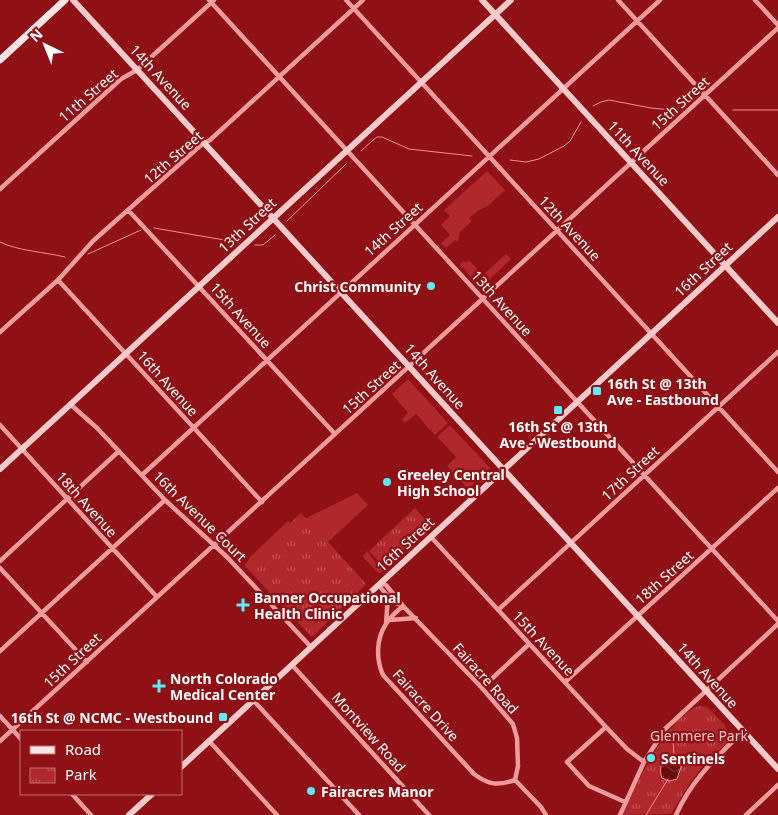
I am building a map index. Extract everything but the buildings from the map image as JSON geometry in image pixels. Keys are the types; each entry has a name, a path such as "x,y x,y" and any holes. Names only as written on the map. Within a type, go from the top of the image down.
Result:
{"main road":[{"path":"0,60 65,0"}],"street":[{"name":"14th Avenue","path":"73,0 778,769"},
{"name":"12th Avenue","path":"346,0 778,472"},
{"name":"12th Street","path":"0,332 58,280 83,251 200,146 205,144 363,0"},
{"name":"11th Avenue","path":"482,0 778,323"},
{"name":"13th Street","path":"0,469 511,0"},
{"path":"618,0 778,175"},
{"name":"14th Street","path":"142,475 660,0"},
{"path":"755,0 778,27"},
{"name":"11th Street","path":"0,189 121,79 137,70 212,1"},
{"name":"13th Avenue","path":"212,1 778,622"},
{"name":"15th Street","path":"0,741 778,27"},
{"name":"15th Avenue","path":"129,211 335,434"},
{"name":"16th Street","path":"182,766 778,217"},
{"name":"16th Avenue","path":"58,280 262,502"},
{"name":"17th Street","path":"498,610 778,352"},
{"name":"16th Avenue Court","path":"70,404 120,451 165,500 215,545 311,647"},
{"name":"18th Avenue","path":"0,425 157,597"},
{"path":"0,561 120,451"},
{"name":"18th Street","path":"565,682 778,488"},
{"path":"0,651 165,500"},
{"name":"15th Avenue","path":"431,537 627,750 644,762"},
{"path":"0,568 86,662"},
{"name":"Fairacre Road","path":"381,583 381,588 388,596 403,606"},
{"name":"Fairacre Road","path":"381,583 386,585 403,606 506,714 516,729 518,766 515,780"},
{"path":"388,596 388,622 416,618"},
{"name":"Fairacre Drive","path":"403,606 388,622 378,645 378,660 381,670 389,682 474,774 485,782 496,784 515,780"},
{"path":"620,815 644,762 665,728 778,622"},
{"path":"482,688 529,644"},
{"name":"Montview Road","path":"292,665 429,815"},
{"path":"253,700 359,815"},
{"path":"0,716 20,738"},
{"path":"606,727 567,762 589,786 625,802"},
{"path":"676,815 698,777 743,731"},
{"path":"209,741 275,814"},
{"path":"515,780 541,806 546,815"},
{"path":"746,815 778,785"},
{"path":"73,795 91,815"},
{"path":"129,815 151,795"}],"green space":[{"path":"487,171 505,190 488,206 469,218 472,221 460,232 458,242 455,240 446,248 441,243 450,235 441,225 450,216 444,210"},
{"path":"506,254 511,259 486,283 484,281 488,277 485,273"},
{"path":"469,260 477,269 471,277 460,264 464,261 466,263"},
{"path":"408,379 448,423 435,435 431,431 433,428 430,430 416,414 405,423 402,419 408,413 392,394"},
{"path":"450,425 490,468 468,489 447,466 456,457 437,437"},
{"path":"357,493 368,505 328,542 366,584 311,636 256,578 248,564 249,558 288,521 292,525"},
{"path":"415,508 431,526 385,568 369,551"},
{"path":"301,513 366,584 311,636 244,565"},
{"path":"367,551 378,566 380,565 384,570 379,573 377,572 364,558 363,556"},
{"name":"Glenmere Park","path":"700,706 707,707 725,725 728,734 726,744 707,761 691,781 671,814 623,815 644,770 665,737 676,722 688,712"}],"water":[{"path":"677,756 681,759 681,767 677,779 669,781 662,778 661,770 664,759"}],"waterway":[{"path":"593,106 609,100 671,110"},
{"path":"733,110 778,110"},
{"path":"510,160 526,162 539,159 564,146 570,141 581,122"},
{"path":"361,151 377,137 382,137 409,149 472,156"},
{"path":"287,221 346,164"},
{"path":"154,228 236,242"},
{"path":"88,254 141,230"},
{"path":"255,245 263,245 275,235"},
{"path":"0,242 23,249 65,257"},
{"path":"668,736 673,740 674,755"},
{"path":"646,815 668,779"}],"place":[{"name":"Christ Community","path":"431,286"},
{"name":"16th St @ 13th Ave - Eastbound","path":"597,391"},
{"name":"16th St @ 13th Ave - Westbound","path":"558,410"},
{"name":"Greeley Central High School","path":"387,482"},
{"name":"Banner Occupational Health Clinic","path":"243,605"},
{"name":"North Colorado Medical Center","path":"159,686"},
{"name":"16th St @ NCMC - Westbound","path":"223,717"},
{"name":"Sentinels","path":"651,758"},
{"name":"Fairacres Manor","path":"311,791"}]}
